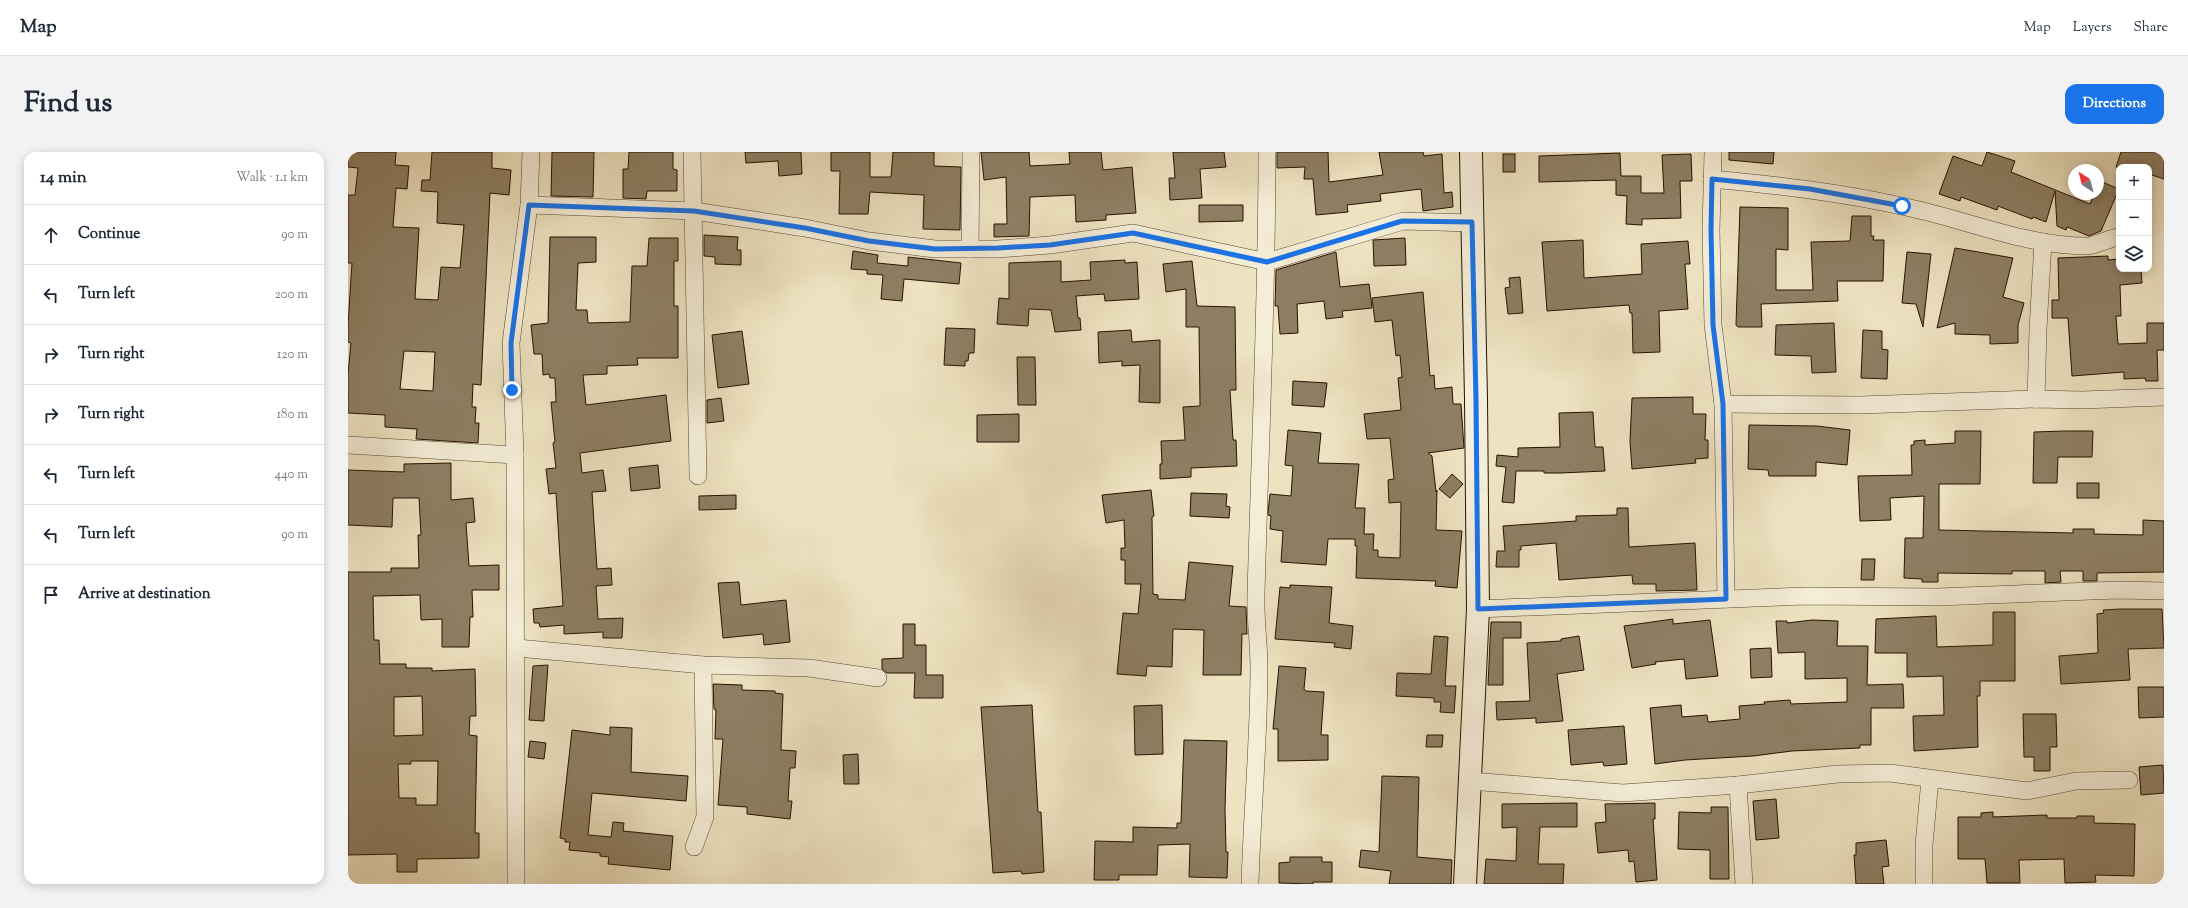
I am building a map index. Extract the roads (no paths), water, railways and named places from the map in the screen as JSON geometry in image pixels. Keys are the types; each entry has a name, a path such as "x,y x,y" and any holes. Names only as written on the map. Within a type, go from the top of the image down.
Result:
{"street":[{"path":"516,884 517,648 515,599 515,456 511,343 529,205 531,152"},
{"path":"692,152 698,476"},
{"path":"970,248 971,152"},
{"path":"1250,884 1253,803 1257,750 1259,666 1256,597 1263,329 1267,262 1266,152"},
{"path":"1465,884 1478,609 1476,399 1471,152"},
{"path":"1714,152 1711,230 1713,325 1723,404 1726,599"},
{"path":"1712,179 1810,189 1902,206 2043,242 2090,246 2116,237"},
{"path":"529,205 694,211 805,228 869,241 935,249 1050,245 1133,233 1267,262 1402,221 1472,222"},
{"path":"2036,399 2043,242"},
{"path":"1723,404 1860,405 2036,399 2082,400 2164,397"},
{"path":"348,445 515,456"},
{"path":"1478,609 1806,596 1938,597 2118,590 2164,591"},
{"path":"517,648 703,665 809,668 878,678"},
{"path":"694,847 705,817 703,665"},
{"path":"1470,781 1623,793 1738,785 1838,774 1890,773 2027,791 2076,781 2129,780"},
{"path":"1924,884 1924,845 1930,779"},
{"path":"1738,785 1744,884"}]}
